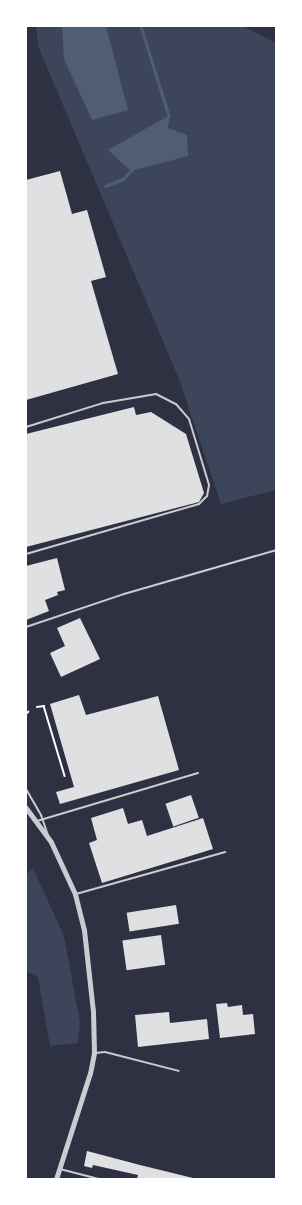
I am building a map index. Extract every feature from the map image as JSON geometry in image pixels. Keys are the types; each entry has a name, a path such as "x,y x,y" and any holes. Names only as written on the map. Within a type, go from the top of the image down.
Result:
{"street":[{"path":"26,808 40,820 75,894 84,930 90,974 94,1053 85,1093 56,1179"}],"lane":[{"path":"26,427 103,403 156,394 176,404 189,419 209,485 207,496 199,504 26,554"},
{"path":"26,627 124,594 276,550"},
{"path":"26,790 40,820 198,773"},
{"path":"75,894 225,852"},
{"path":"94,1053 105,1052 179,1071"},
{"path":"59,1168 99,1179"}],"path":[{"path":"37,707 44,706 66,776"}],"shaded area":[{"path":"36,26 243,26 276,43 276,490 221,504 179,379 38,46"},
{"path":"62,26 106,26 128,110 92,120 64,59"},
{"path":"170,115 168,128 187,135 188,156 131,171 108,150"},
{"path":"33,868 64,936 80,1022 78,1043 50,1046 38,977 26,971 26,875"}],"building":[{"path":"60,171 72,214 87,210 106,277 91,281 118,374 26,400 26,180"},
{"path":"134,407 136,415 151,412 186,434 204,493 199,502 26,547 26,434"},
{"path":"57,558 65,590 57,592 58,595 45,600 49,611 26,620 26,566"},
{"path":"80,618 100,659 61,677 50,653 65,646 57,628"},
{"path":"79,695 86,715 158,696 179,770 60,804 56,792 74,787 50,704"},
{"path":"191,795 199,818 173,826 165,804"},
{"path":"123,808 128,824 142,820 147,836 203,818 213,849 102,883 89,843 97,840 91,818"},
{"path":"176,905 179,924 130,932 127,913"},
{"path":"161,935 165,965 127,970 122,940"},
{"path":"227,1003 228,1007 242,1005 243,1015 253,1014 255,1034 220,1038 216,1004"},
{"path":"169,1012 170,1023 207,1019 209,1039 138,1047 135,1015"},
{"path":"87,1151 197,1179 137,1179 138,1175 93,1165 92,1168 84,1166"}],"waterway":[{"path":"141,26 169,116"},
{"path":"105,186 123,179 133,168"}]}
